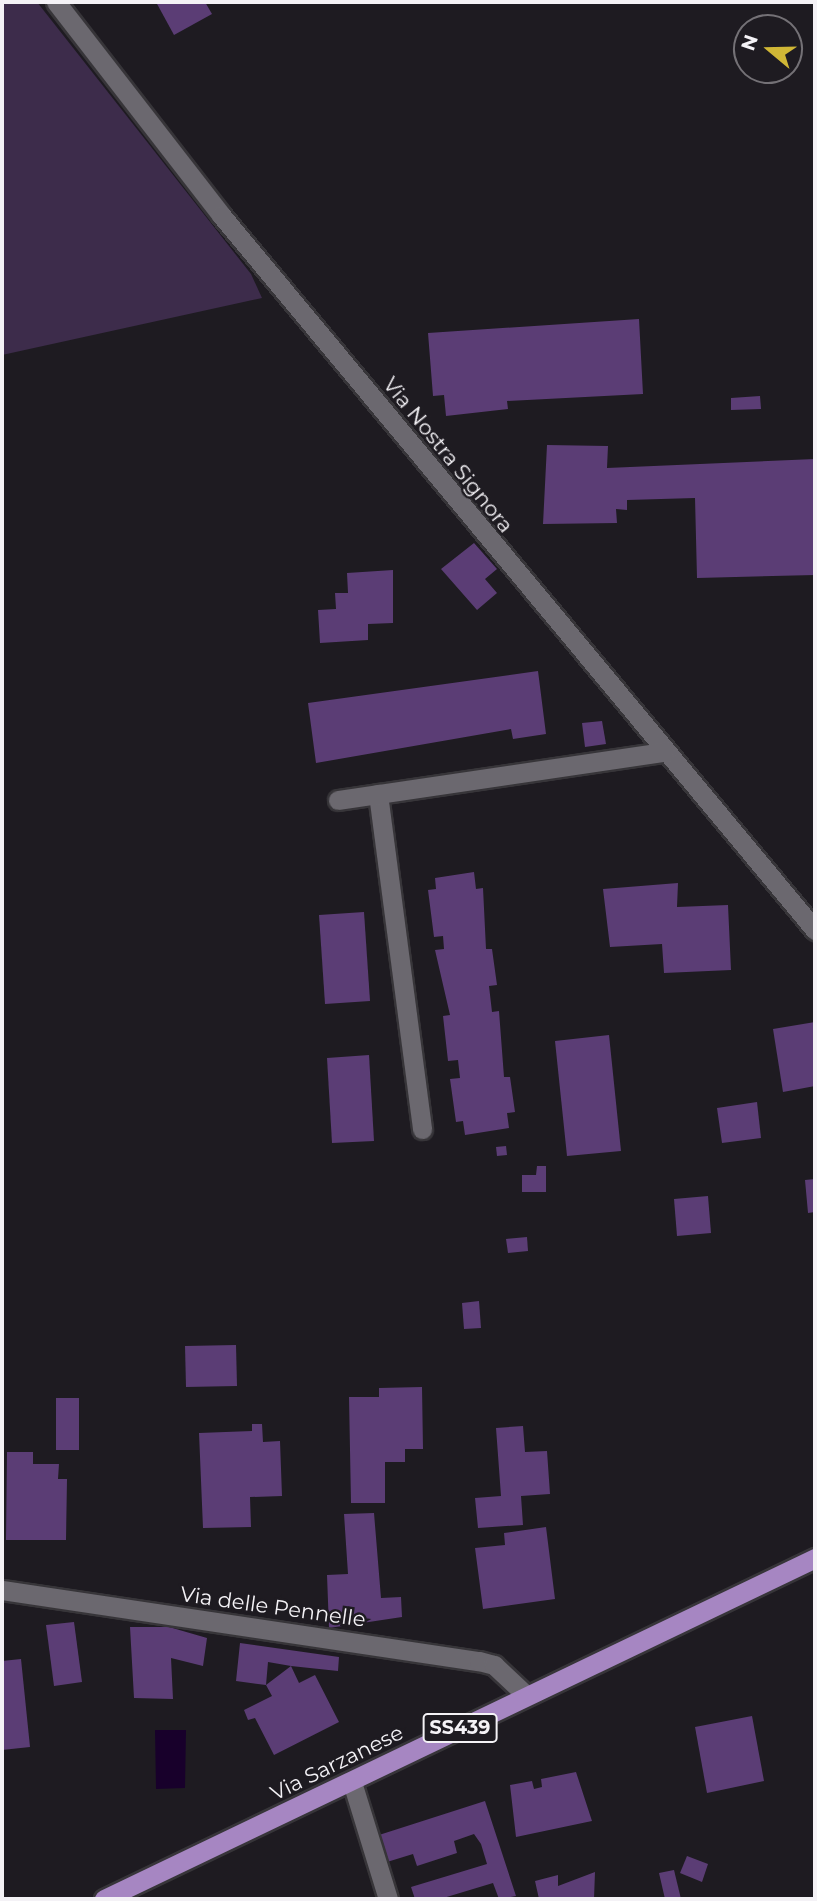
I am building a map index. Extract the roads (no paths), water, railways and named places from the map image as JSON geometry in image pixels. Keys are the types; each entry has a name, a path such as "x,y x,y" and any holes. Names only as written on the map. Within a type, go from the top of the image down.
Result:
{"main road":[{"name":"Via Sarzanese","path":"104,1899 815,1558"}],"street":[{"name":"Via Nostra Signora","path":"55,2 221,215 664,752 815,930"},
{"path":"338,800 664,752"},
{"path":"378,794 422,1129"},
{"name":"Via delle Pennelle","path":"2,1590 479,1661 494,1665 526,1695"},
{"path":"352,1782 387,1899"}]}
